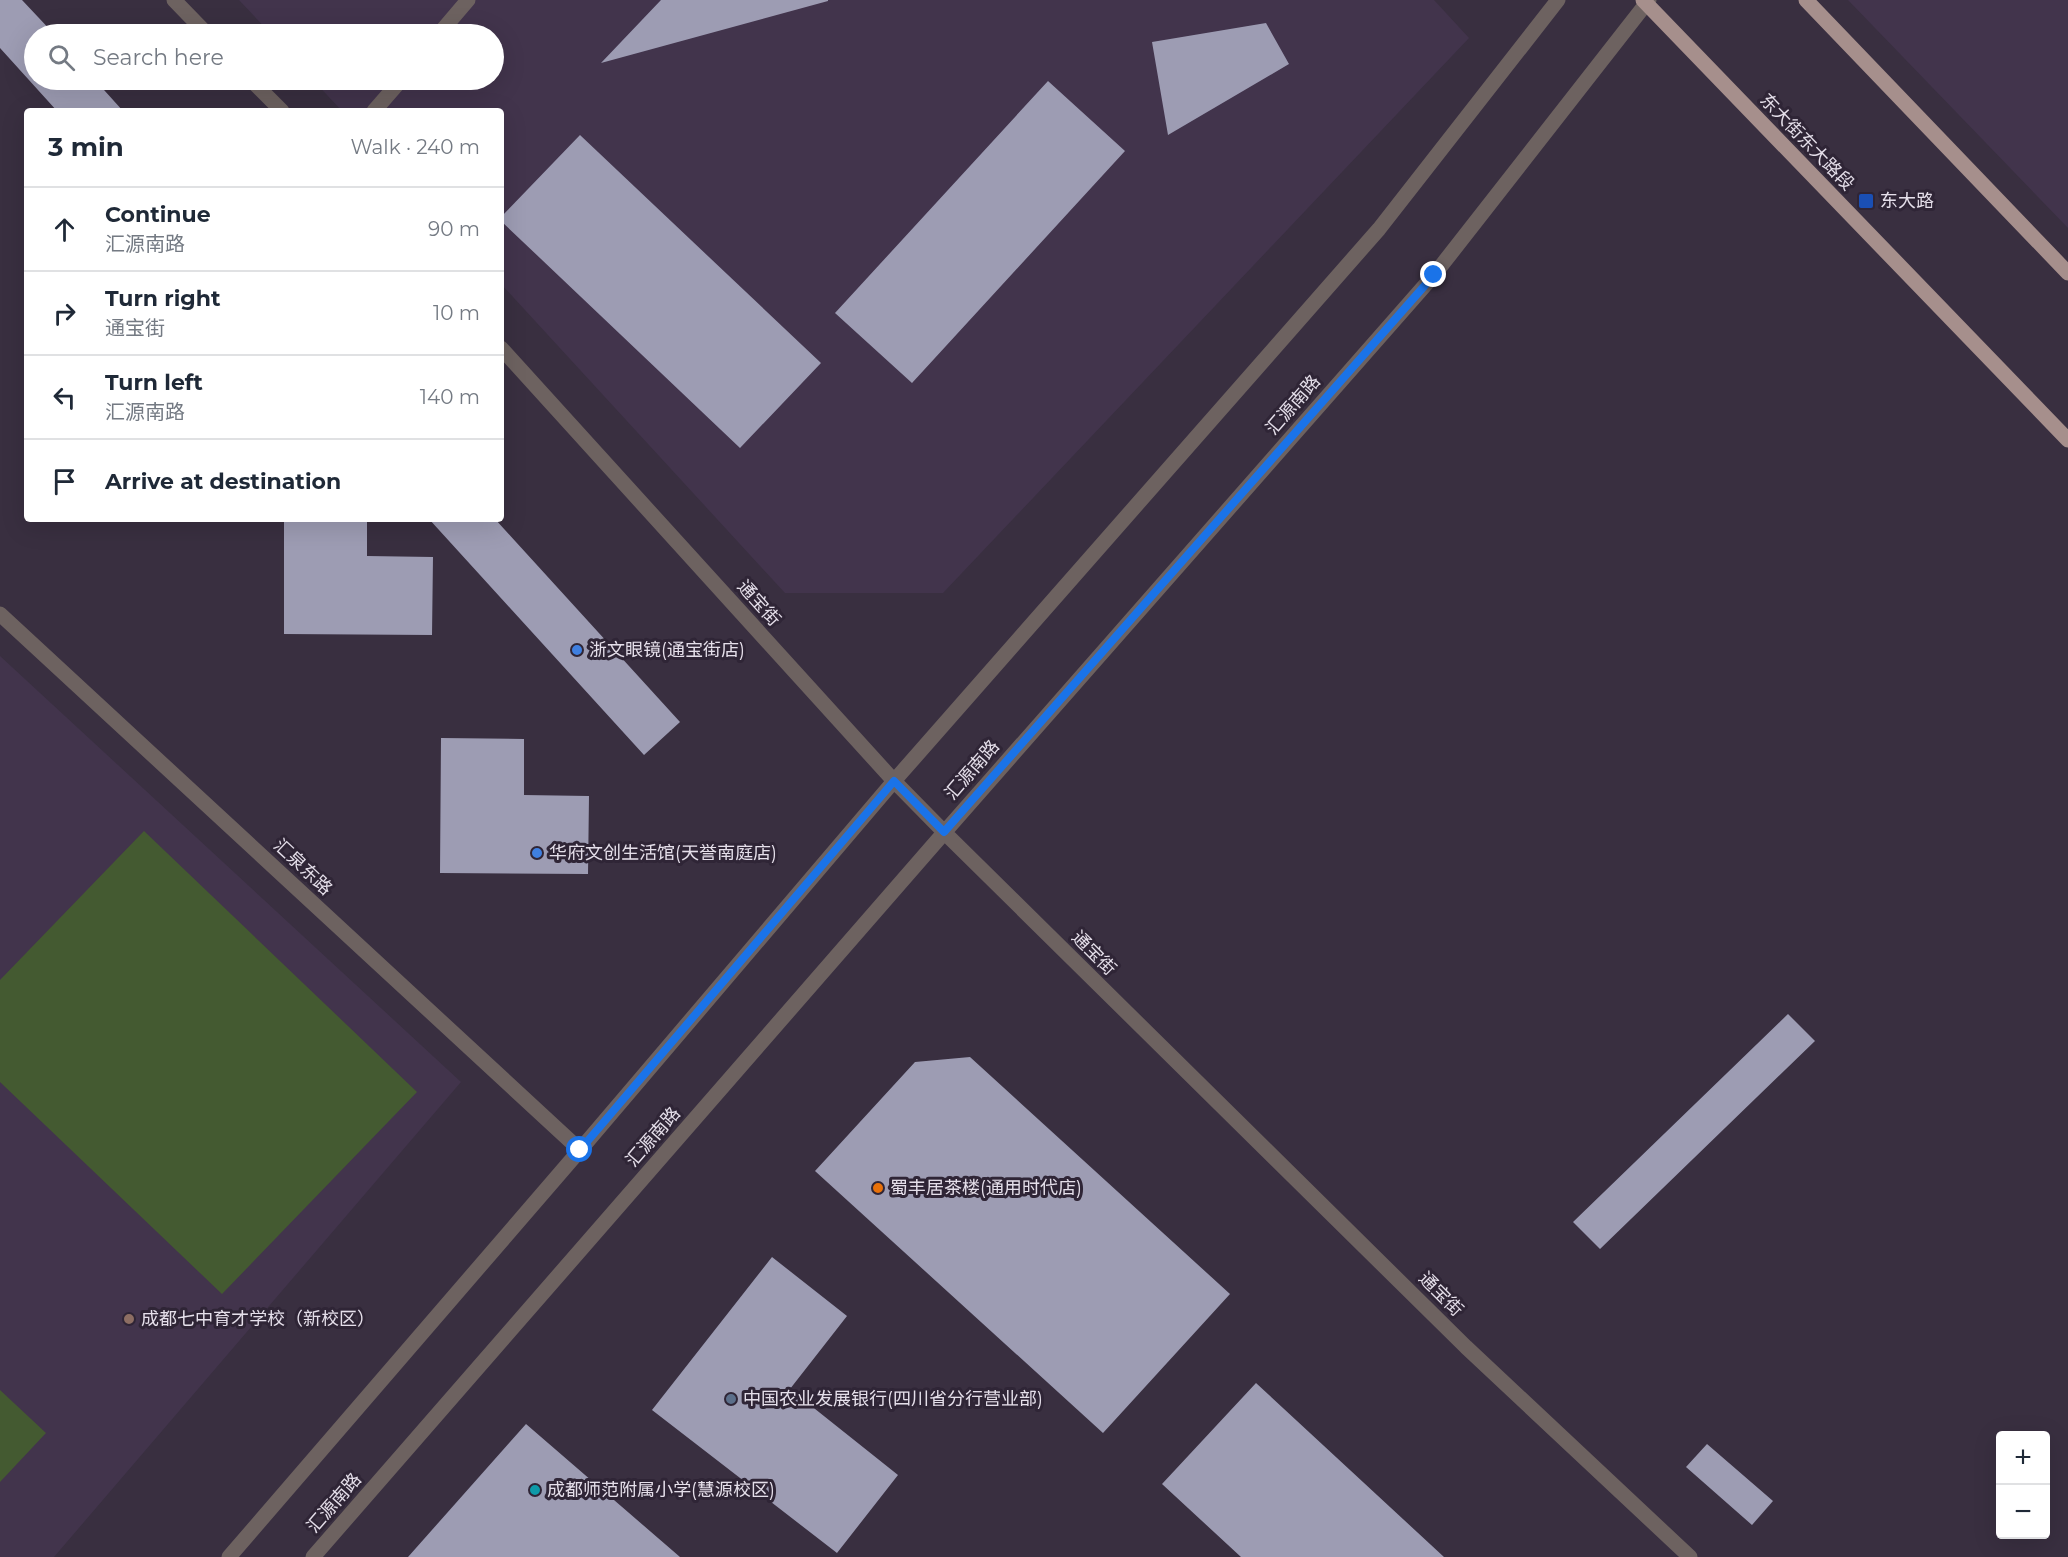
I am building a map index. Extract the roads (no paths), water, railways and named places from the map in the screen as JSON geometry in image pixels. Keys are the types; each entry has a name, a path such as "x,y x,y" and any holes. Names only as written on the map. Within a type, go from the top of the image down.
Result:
{"main road":[{"path":"1806,0 2068,273"},
{"name":"东大街东大路段","path":"1646,1 2068,440"}],"street":[{"path":"174,0 197,24"},
{"path":"448,24 468,0"},
{"path":"229,1557 894,781 1379,229 1558,0"},
{"name":"汇源南路","path":"313,1557 944,832 1434,275 1646,1"},
{"path":"261,90 279,108"},
{"path":"377,108 392,90"},
{"name":"通宝街","path":"504,351 894,781 944,832 1466,1347 1690,1557"},
{"name":"汇泉东路","path":"0,614 580,1150"}],"place":[{"name":"东大路","path":"1866,201"},
{"name":"浙文眼镜(通宝街店)","path":"577,650"},
{"name":"华府文创生活馆(天誉南庭店)","path":"537,853"},
{"name":"蜀丰居茶楼(通用时代店)","path":"878,1188"},
{"name":"成都七中育才学校（新校区）","path":"129,1319"},
{"name":"中国农业发展银行(四川省分行营业部)","path":"731,1399"},
{"name":"成都师范附属小学(慧源校区)","path":"535,1490"}]}
